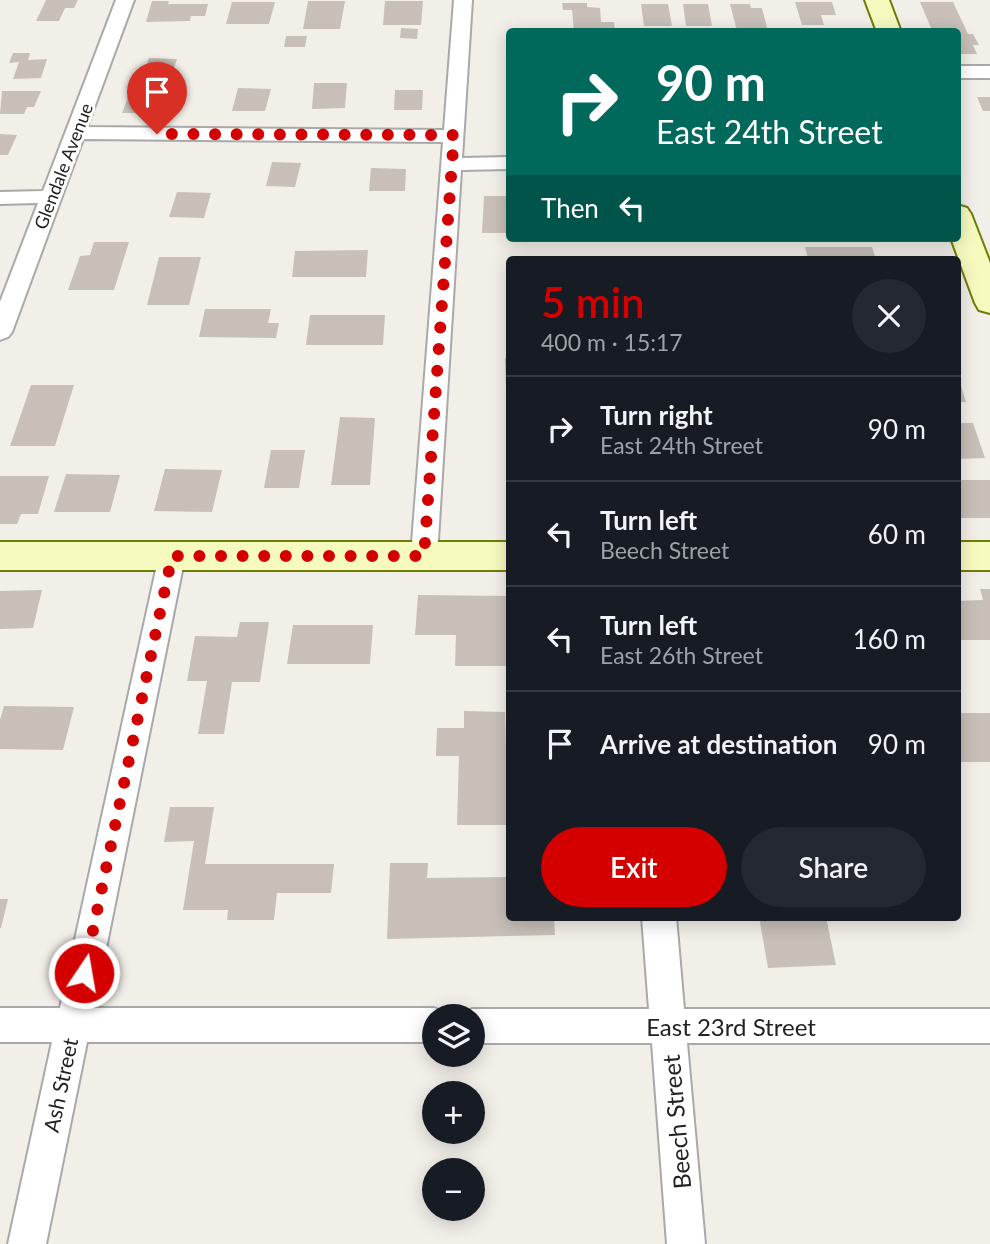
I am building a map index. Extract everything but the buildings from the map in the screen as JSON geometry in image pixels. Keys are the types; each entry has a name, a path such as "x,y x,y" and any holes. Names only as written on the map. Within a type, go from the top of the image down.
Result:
{"main road":[{"path":"877,0 888,28"},
{"path":"961,223 984,268 990,303"},
{"path":"0,556 506,556"},
{"path":"961,556 990,556"}],"street":[{"name":"Glendale Avenue","path":"0,332 125,0"},
{"path":"424,556 463,0"},
{"path":"961,72 990,72"},
{"path":"76,133 454,135"},
{"path":"452,164 506,163"},
{"path":"0,198 51,197"},
{"name":"Ash Street","path":"27,1244 172,556"},
{"name":"Beech Street","path":"659,921 686,1244"},
{"path":"0,1025 422,1026"},
{"name":"East 23rd Street","path":"485,1026 990,1026"}],"route":[{"path":"84,973 172,556 424,556 454,135 157,134"}]}
